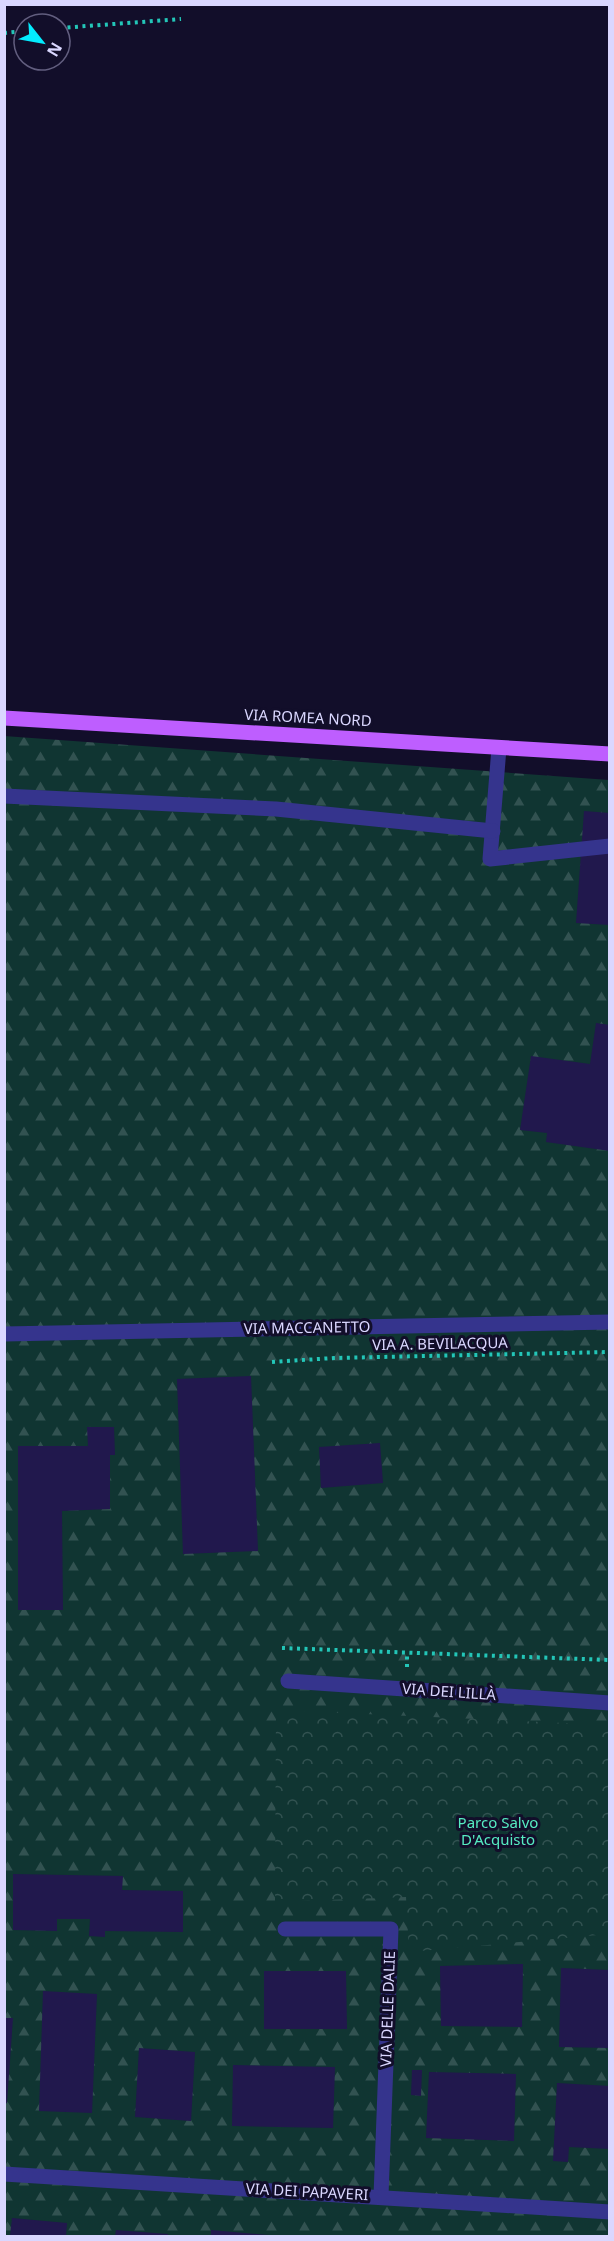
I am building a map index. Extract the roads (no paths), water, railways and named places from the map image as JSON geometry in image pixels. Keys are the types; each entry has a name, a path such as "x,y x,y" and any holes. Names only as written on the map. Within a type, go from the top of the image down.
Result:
{"main road":[{"name":"VIA ROMEA NORD","path":"4,718 609,754"}],"street":[{"path":"499,748 490,859 609,846"},
{"path":"4,796 276,809 493,831"},
{"name":"VIA MACCANETTO","path":"4,1334 609,1322"},
{"name":"VIA DEI LILLÀ","path":"288,1681 609,1703"},
{"name":"VIA DELLE DALIE","path":"285,1929 392,1929 381,2196"},
{"name":"VIA DEI PAPAVERI","path":"4,2174 609,2212"}],"park label":[{"name":"Parco Salvo D'Acquisto","path":"498,1832"}]}
